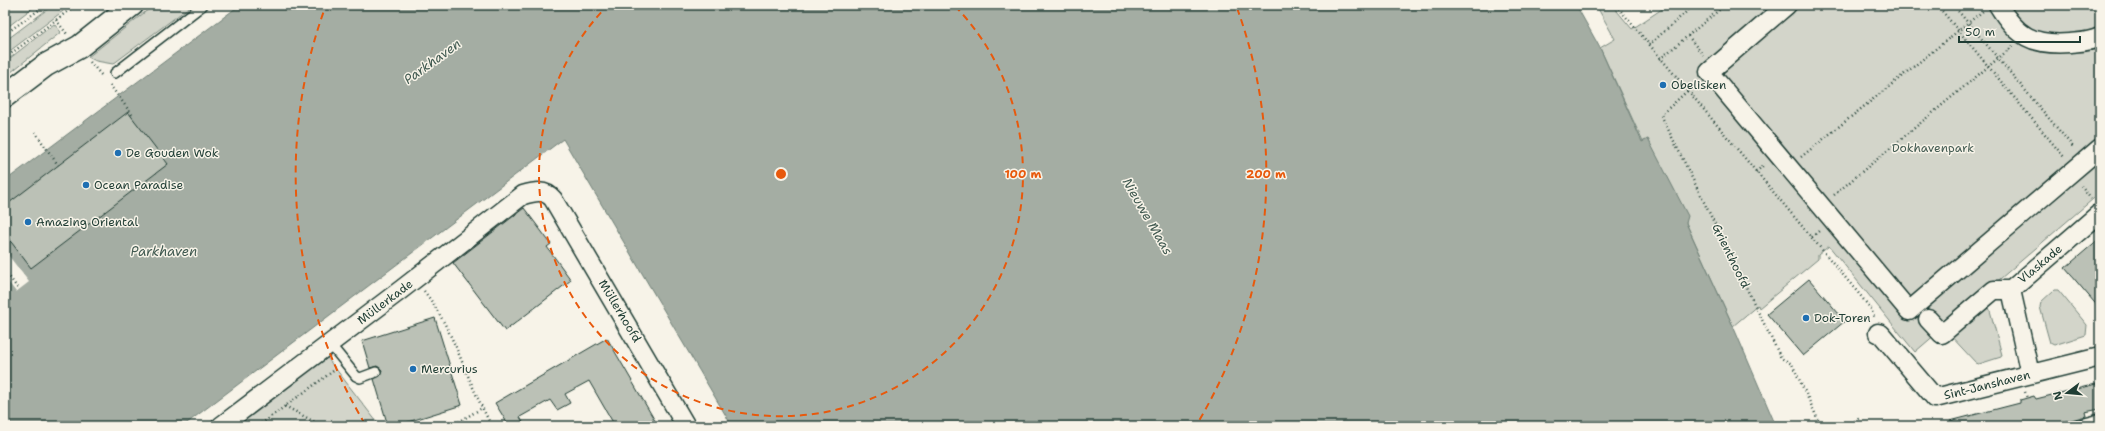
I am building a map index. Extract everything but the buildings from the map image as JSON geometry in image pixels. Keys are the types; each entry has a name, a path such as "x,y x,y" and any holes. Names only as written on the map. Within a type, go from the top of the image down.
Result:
{"street":[{"path":"46,65 69,38 108,5"},
{"path":"5,96 46,65 79,47 132,5"},
{"path":"1787,5 1708,66 1789,167 1909,311 2100,148"},
{"path":"1992,7 2024,37 2039,42 2053,44 2085,42 2100,37"},
{"name":"Müllerkade","path":"221,426 415,279 522,195 537,191 546,193 552,197"},
{"name":"Müllerhoofd","path":"552,197 628,324 686,426"},
{"name":"Vlaskade","path":"2030,374 2010,290 2100,213"},
{"path":"1928,319 1942,334 1994,290 2010,290"},
{"name":"Sint-Janshaven","path":"1878,333 1935,398 2100,357"},
{"path":"2078,362 2100,343"}],"lane":[{"path":"115,73 203,5"},
{"path":"330,344 358,377 376,372"},
{"path":"2073,426 2100,420"}],"path":[{"path":"5,34 46,5"},
{"path":"6,56 76,5"},
{"path":"1616,5 1860,295 1871,309 1878,333"},
{"path":"1649,45 1694,5"},
{"path":"1660,59 1725,5"},
{"path":"1937,5 1989,67 2079,165"},
{"path":"1953,5 1998,59 2079,165"},
{"path":"1789,167 1967,22 1992,7"},
{"path":"56,20 69,38"},
{"path":"1688,36 1708,66"},
{"path":"1822,206 2024,37"},
{"path":"113,88 133,116 132,117"},
{"name":"Grienthoofd","path":"1688,90 1661,115 1781,358 1792,364 1821,426"},
{"path":"35,132 58,165"},
{"path":"5,271 19,290"},
{"path":"415,279 438,310 482,408 492,426"},
{"path":"258,426 344,362"},
{"path":"285,406 322,426"},
{"path":"452,426 482,408"},
{"path":"1848,426 1859,418"}],"green space":[{"path":"5,5 36,5 5,29"},
{"path":"53,5 71,5 7,53 5,50 5,41"},
{"path":"154,5 192,5 113,64 96,61 88,57"},
{"name":"Dokhavenpark","path":"1596,5 1612,5 1632,29 1668,5 2100,5 2100,193 1915,352 1829,246 1818,255 1818,259 1759,308 1758,305 1733,326 1648,139 1643,142 1600,48 1615,39"},
{"path":"54,24 61,32 5,77 5,62"},
{"path":"2054,290 2058,290 2087,325 2086,335 2054,345 2050,343 2040,307 2041,302"},
{"path":"1988,303 2002,355 2001,357 1979,364 1976,363 1949,334"},
{"path":"325,355 380,426 235,426"}],"water":[{"path":"240,5 1576,5 1600,48 1642,142 1648,139 1688,216 1686,223 1733,326 1776,426 732,426 563,139 183,426 5,426 5,181"}],"pier":[{"path":"5,251 29,282 16,292 5,278"}],"place":[{"name":"Obelisken","path":"1663,85"},
{"name":"De Gouden Wok","path":"118,153"},
{"name":"Ocean Paradise","path":"86,185"},
{"name":"Amazing Oriental","path":"28,222"},
{"name":"Dok-Toren","path":"1806,318"},
{"name":"Mercurius","path":"413,369"}],"water label":[{"name":"Parkhaven","path":"432,61"},
{"name":"Nieuwe Maas","path":"1148,216"},
{"name":"Parkhaven","path":"164,251"}]}
